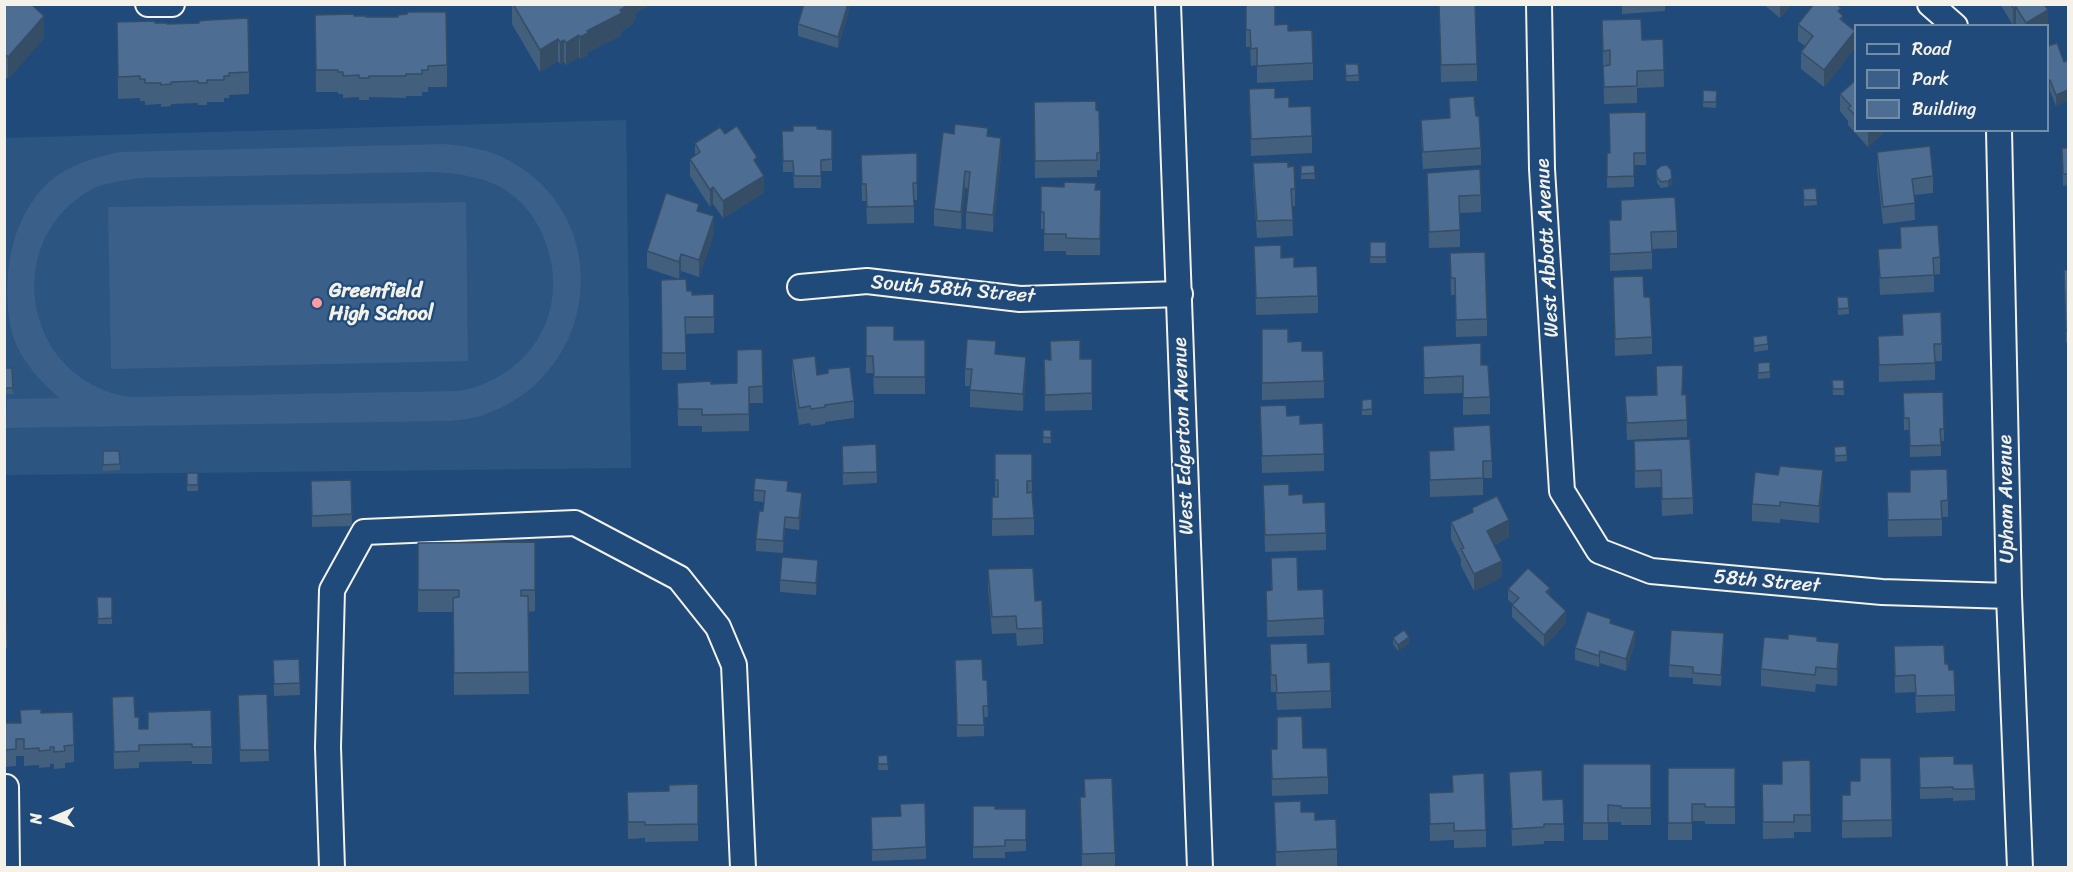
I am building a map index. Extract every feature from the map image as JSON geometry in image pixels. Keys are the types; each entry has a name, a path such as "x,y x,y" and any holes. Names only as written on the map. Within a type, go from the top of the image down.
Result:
{"street":[{"path":"148,4 172,4"},
{"name":"West Edgerton Avenue","path":"1168,4 1200,867"},
{"name":"West Abbott Avenue","path":"1539,4 1542,169 1562,491"},
{"path":"1930,4 1953,24"},
{"name":"Upham Avenue","path":"1999,132 2009,596 2020,867"},
{"name":"South 58th Street","path":"800,287 867,281 1020,299 1179,294"},
{"name":"58th Street","path":"1562,491 1599,551 1651,572 1882,592 2009,596"},
{"path":"332,867 328,747 332,590 364,532 575,524 679,578 718,627 734,664 743,867"},
{"path":"6,787 7,867"}],"shaded area":[{"name":"Greenfield High School","path":"626,120 631,468 5,475 4,138"}],"green space":[{"path":"444,144 488,151 502,157 540,183 565,216 579,254 580,294 571,334 550,369 519,398 477,417 449,421 6,428 7,399 59,398 32,370 21,355 13,337 7,296 11,254 16,234 35,197 56,176 82,162 120,152","holes":["431,172 477,178 494,184 511,194 532,216 542,233 549,253 553,278 552,301 546,323 536,343 521,360 503,374 483,384 459,391 129,397 93,385 65,364 46,336 36,304 35,271 45,239 64,210 94,188 139,178"]},
{"path":"466,202 468,361 111,369 108,207"}],"building":[{"path":"4,4 31,4 44,16 8,57 4,53"},
{"path":"513,4 630,4 620,10 622,13 587,31 588,33 580,37 579,35 566,43 558,39 540,50"},
{"path":"804,4 848,4 838,37 798,24"},
{"path":"1246,4 1275,4 1275,25 1288,24 1288,31 1312,30 1313,63 1257,66 1257,48 1251,49 1250,30 1246,30"},
{"path":"1439,4 1475,4 1477,64 1441,65"},
{"path":"1814,4 1836,4 1841,8 1838,11 1843,16 1840,19 1854,32 1824,70 1801,52 1813,36 1798,24"},
{"path":"2011,4 2044,4 2048,10 2026,23 2016,7 2013,8"},
{"path":"408,12 446,12 447,65 428,66 428,70 422,70 422,74 369,76 369,78 359,78 359,75 343,76 343,72 338,72 338,70 316,70 315,15 354,14 354,16 366,17 398,17"},
{"path":"248,18 249,72 229,73 229,76 224,76 224,80 207,80 207,83 171,82 171,84 161,85 161,83 145,83 145,79 140,79 140,76 118,77 117,22 155,21 155,23 167,24"},
{"path":"1641,19 1642,40 1663,39 1664,70 1637,71 1637,86 1604,87 1603,66 1610,65 1610,50 1603,51 1602,20"},
{"path":"2057,43 2064,62 2068,60 2068,90 2056,95 2049,80 2049,46"},
{"path":"1345,64 1358,64 1359,75 1346,76"},
{"path":"1854,82 1854,114 1848,108 1851,106 1840,94"},
{"path":"1275,88 1275,98 1289,97 1289,107 1311,106 1312,136 1251,139 1249,89"},
{"path":"1703,90 1717,91 1716,102 1703,102"},
{"path":"1474,96 1476,116 1479,116 1481,148 1423,152 1421,120 1450,118 1449,98"},
{"path":"1096,101 1096,110 1099,111 1100,153 1097,153 1097,160 1035,161 1034,102"},
{"path":"1646,112 1646,153 1634,153 1634,176 1607,177 1607,153 1610,153 1609,113"},
{"path":"955,124 988,128 987,136 1001,138 993,215 966,212 970,172 965,171 961,212 934,209 943,132 954,134"},
{"path":"737,126 757,157 754,160 764,176 723,201 713,187 710,190 690,159 700,152 695,143 720,127 725,134"},
{"path":"793,126 817,126 817,129 832,130 832,159 821,160 821,176 794,176 793,161 783,161 782,131 793,131"},
{"path":"1930,146 1933,176 1912,179 1915,203 1883,207 1877,152"},
{"path":"2062,148 2068,148 2068,174 2063,174"},
{"path":"917,153 917,183 913,183 914,206 867,207 866,184 862,184 861,155"},
{"path":"1288,162 1288,167 1294,166 1295,189 1291,189 1293,220 1257,221 1253,163"},
{"path":"1314,165 1315,173 1301,174 1301,166"},
{"path":"1667,165 1671,170 1672,178 1661,182 1656,170"},
{"path":"1480,169 1481,195 1459,196 1460,230 1429,232 1427,173"},
{"path":"1064,182 1096,183 1095,190 1101,190 1100,239 1066,238 1066,234 1044,234 1041,186 1064,187"},
{"path":"1816,188 1817,200 1804,200 1803,189"},
{"path":"666,193 699,204 697,211 714,216 699,260 681,254 679,262 647,251"},
{"path":"1675,197 1677,231 1651,232 1652,252 1610,254 1609,220 1621,220 1621,200"},
{"path":"1938,225 1940,257 1933,258 1934,275 1880,278 1878,249 1901,248 1900,227"},
{"path":"1370,242 1386,242 1386,257 1370,257"},
{"path":"1281,245 1281,258 1294,257 1294,267 1317,266 1318,296 1256,298 1254,246"},
{"path":"1485,252 1487,319 1456,320 1455,278 1451,278 1450,253"},
{"path":"2064,270 2068,270 2068,331 2066,331"},
{"path":"1643,276 1644,297 1650,297 1652,337 1615,339 1613,277"},
{"path":"686,279 687,291 692,291 692,295 714,294 714,317 685,317 686,353 662,353 661,280"},
{"path":"1837,297 1848,297 1849,308 1838,309"},
{"path":"1941,312 1942,344 1934,344 1935,363 1879,365 1878,336 1903,335 1902,314"},
{"path":"866,326 894,326 894,340 925,340 925,377 874,377 873,356 866,356"},
{"path":"1262,329 1288,329 1288,342 1302,341 1302,351 1323,351 1324,381 1262,383"},
{"path":"1767,335 1768,344 1754,346 1753,337"},
{"path":"967,339 996,341 995,354 1026,357 1023,394 970,390 972,369 965,369"},
{"path":"1080,340 1080,359 1092,359 1092,393 1045,395 1044,359 1051,360 1050,341"},
{"path":"1481,343 1481,365 1488,365 1490,397 1463,398 1463,376 1424,378 1423,346"},
{"path":"762,349 763,386 749,387 749,414 702,415 702,409 678,409 677,383 711,381 711,384 737,383 737,350"},
{"path":"815,356 817,375 828,373 828,369 850,367 854,401 811,409 810,406 799,408 792,359"},
{"path":"1770,362 1770,372 1758,373 1758,363"},
{"path":"1683,365 1682,395 1686,394 1687,420 1627,423 1625,396 1657,395 1656,366"},
{"path":"4,368 12,368 13,388 4,388"},
{"path":"1832,380 1844,380 1844,389 1833,389"},
{"path":"1943,392 1944,429 1940,429 1941,445 1910,446 1909,418 1904,418 1903,393"},
{"path":"1372,399 1372,409 1362,410 1362,400"},
{"path":"1286,405 1287,416 1300,415 1300,424 1323,423 1324,454 1262,456 1260,406"},
{"path":"1490,425 1492,461 1483,461 1483,478 1430,480 1429,451 1454,450 1453,427"},
{"path":"1043,430 1051,430 1051,438 1043,437"},
{"path":"1690,439 1693,498 1662,499 1661,470 1635,471 1634,441"},
{"path":"876,444 877,472 843,473 842,446"},
{"path":"1846,446 1847,455 1835,456 1834,447"},
{"path":"103,451 119,451 120,464 103,465"},
{"path":"995,454 1032,454 1032,481 1027,481 1027,493 1032,492 1034,518 992,519 992,497 998,497 998,480 995,480"},
{"path":"1780,466 1823,470 1819,506 1780,502 1780,506 1752,504 1755,472 1778,475"},
{"path":"1947,469 1948,500 1941,501 1942,519 1888,520 1887,492 1910,492 1910,470"},
{"path":"187,473 198,473 198,485 187,485"},
{"path":"755,478 788,481 787,491 802,493 799,518 785,517 783,541 756,539 759,511 763,511 765,491 754,490"},
{"path":"351,480 352,514 312,516 311,481"},
{"path":"1289,484 1289,495 1303,494 1303,503 1325,502 1326,533 1265,535 1263,485"},
{"path":"1497,496 1509,520 1487,531 1502,561 1474,574 1451,522 1473,512 1472,508"},
{"path":"535,542 535,590 521,590 521,596 528,596 529,672 454,673 453,598 459,597 459,590 418,590 418,543"},
{"path":"782,557 818,560 816,583 780,580"},
{"path":"1297,557 1298,590 1323,589 1324,618 1267,621 1266,591 1272,590 1271,558"},
{"path":"1033,568 1035,601 1042,600 1043,628 1017,629 1016,616 992,617 988,569"},
{"path":"1528,568 1550,588 1546,592 1566,611 1544,635 1512,605 1519,598 1508,589"},
{"path":"97,597 112,597 112,618 98,619"},
{"path":"4,599 6,599 7,637 4,637"},
{"path":"1587,611 1611,619 1610,623 1635,631 1626,659 1600,651 1599,656 1575,648"},
{"path":"1404,630 1409,637 1398,645 1393,638"},
{"path":"1671,630 1724,633 1721,675 1693,673 1693,667 1669,665"},
{"path":"1788,634 1817,637 1817,641 1839,643 1837,669 1816,667 1815,675 1761,669 1764,637 1788,639"},
{"path":"1307,643 1308,663 1330,662 1331,691 1277,693 1276,675 1271,675 1270,644"},
{"path":"1944,645 1945,664 1948,664 1949,670 1954,670 1955,695 1916,696 1915,675 1895,676 1894,646"},
{"path":"299,659 300,683 274,684 273,660"},
{"path":"982,659 983,680 987,680 988,706 983,706 984,725 957,725 955,660"},
{"path":"267,694 269,750 240,750 238,695"},
{"path":"134,696 135,717 139,717 139,729 148,729 148,712 211,710 212,747 192,747 192,744 139,745 139,751 114,752 112,697"},
{"path":"41,709 41,713 73,712 74,745 64,746 65,751 54,752 54,747 50,747 50,750 39,751 39,748 24,749 24,739 16,739 16,749 4,750 4,723 21,723 20,710"},
{"path":"1302,716 1303,748 1327,748 1328,777 1272,779 1271,749 1277,749 1277,717"},
{"path":"887,755 888,764 878,764 878,756"},
{"path":"1954,756 1954,764 1973,764 1975,789 1920,788 1919,757"},
{"path":"1860,758 1891,758 1892,820 1842,821 1842,795 1850,795 1850,781 1860,781"},
{"path":"1810,760 1811,815 1794,815 1794,822 1763,822 1762,784 1782,784 1782,761"},
{"path":"1583,764 1651,764 1651,808 1621,808 1621,806 1608,805 1608,823 1583,823"},
{"path":"1668,768 1735,768 1735,807 1705,807 1705,804 1692,804 1692,823 1668,823"},
{"path":"1542,770 1543,800 1563,799 1564,824 1544,824 1544,827 1512,829 1509,772"},
{"path":"1484,773 1486,830 1454,831 1454,823 1430,824 1429,793 1453,792 1452,775"},
{"path":"1112,778 1115,853 1082,854 1080,797 1085,797 1084,779"},
{"path":"698,784 698,824 645,825 645,822 628,822 627,792 669,791 669,785"},
{"path":"1301,801 1301,812 1315,812 1315,820 1336,819 1337,849 1276,852 1274,802"},
{"path":"925,803 926,847 872,850 871,817 901,816 900,804"},
{"path":"973,806 1026,809 1026,840 1005,840 1005,846 973,847"}],"place":[{"name":"Greenfield High School","path":"317,303"}]}
